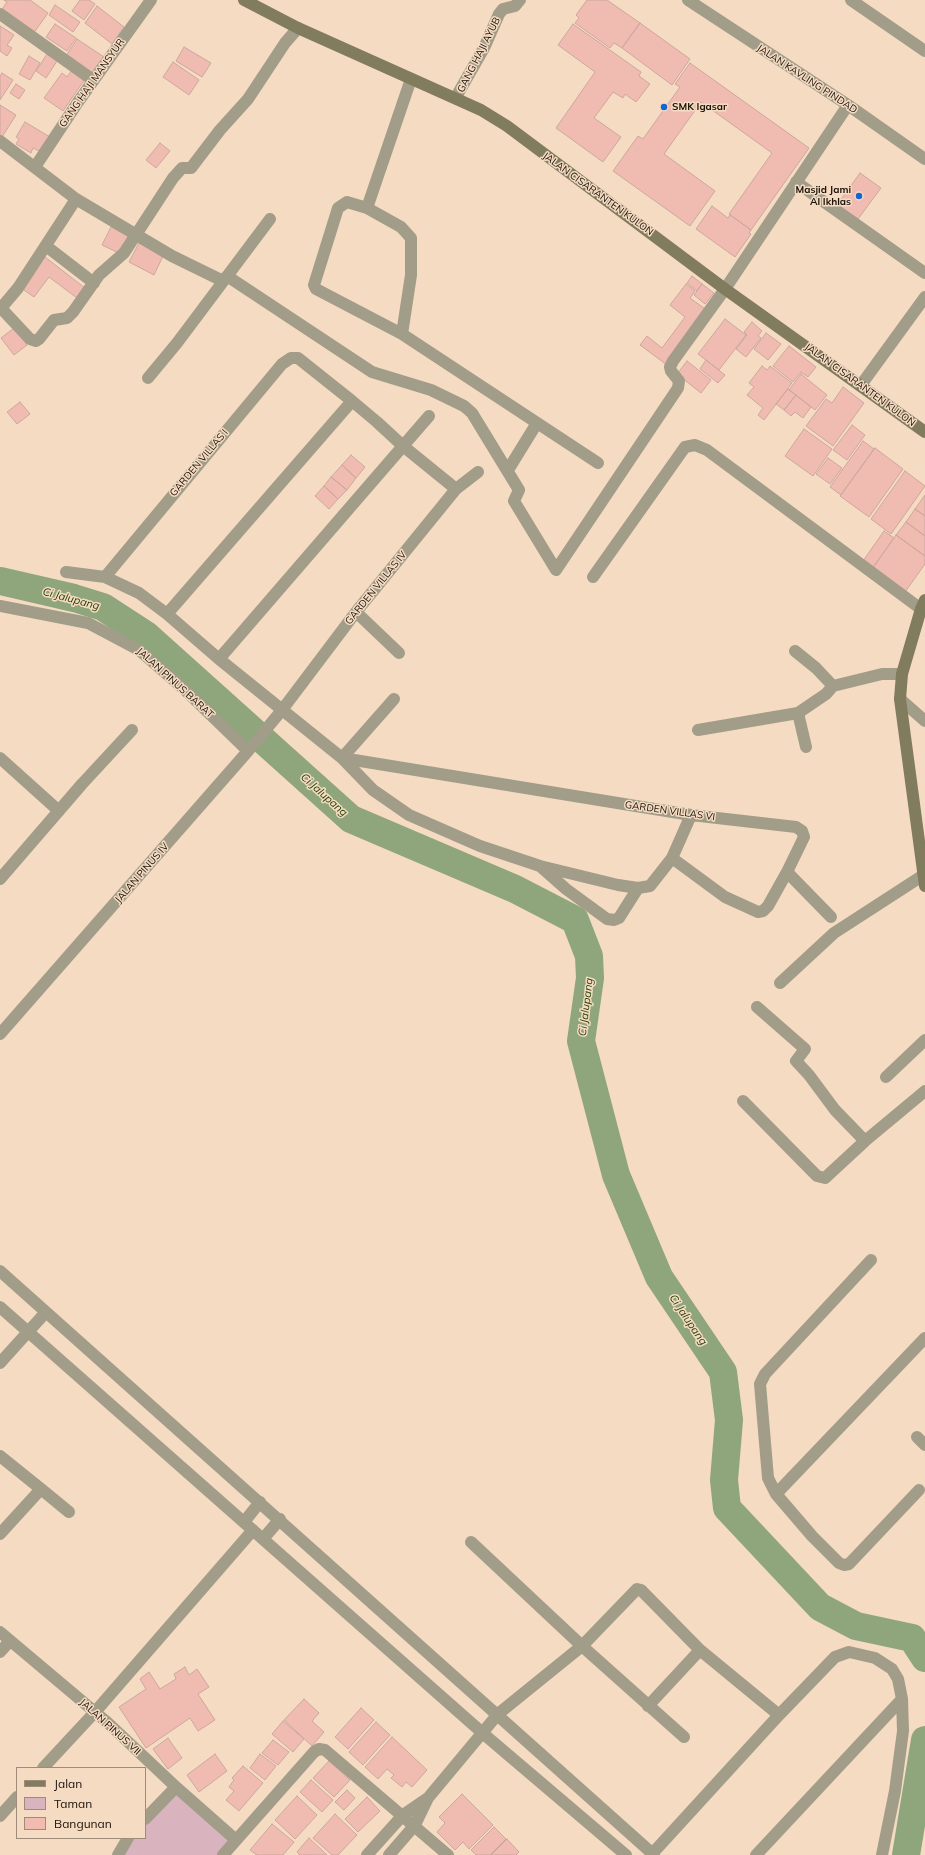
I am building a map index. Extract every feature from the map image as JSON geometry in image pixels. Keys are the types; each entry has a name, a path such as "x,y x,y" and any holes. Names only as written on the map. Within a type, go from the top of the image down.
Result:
{"main road":[{"name":"JALAN CISARANTEN KULON","path":"244,0 298,28 456,98 481,110 507,126 725,289 925,432"},
{"path":"923,604 902,674 900,698 924,879"}],"street":[{"name":"GANG HAJI MANSYUR","path":"35,167 93,80 151,0"},
{"name":"GANG HAJI AYUB","path":"456,98 484,48 499,14 503,9 515,6 520,0"},
{"name":"JALAN KAVLING PINDAD","path":"688,0 925,159"},
{"path":"851,0 925,50"},
{"path":"0,14 93,80"},
{"path":"76,200 18,288 1,309 30,338 36,341 54,320 67,318 73,312 99,275 124,253 182,168 191,168 220,130 248,99 285,42 298,28"},
{"path":"367,208 411,79"},
{"path":"0,141 76,200 172,256 225,279 372,372 432,390 464,406 472,413 508,470 519,490 514,501 556,570 678,388 679,381 671,371 670,367 725,289 823,141 848,106"},
{"path":"796,182 925,274"},
{"path":"402,334 411,275 411,238 401,227 367,208 347,202 338,208 314,285 316,289 402,334 598,463"},
{"path":"148,378 270,219"},
{"path":"46,246 94,283"},
{"path":"861,385 925,297"},
{"name":"GARDEN VILLAS I","path":"105,577 282,364 291,358 298,358 352,401"},
{"path":"167,614 352,401 403,446 456,489"},
{"path":"219,659 429,416"},
{"path":"508,470 537,423"},
{"path":"593,577 685,446 695,445 707,450 923,604"},
{"name":"GARDEN VILLAS IV","path":"279,714 356,612 456,489 478,472"},
{"path":"66,572 105,577 139,593 167,614 279,714 342,758 373,790 409,815 480,846 540,866 618,885 638,888 650,886 672,858 691,814"},
{"name":"JALAN PINUS BARAT","path":"0,606 88,623 139,650 251,748"},
{"path":"356,612 399,652"},
{"path":"795,651 816,668 833,686"},
{"path":"698,730 798,713 826,694 833,686 882,674 902,674"},
{"path":"900,698 925,722"},
{"path":"342,758 394,699"},
{"path":"798,713 806,747"},
{"name":"JALAN PINUS IV","path":"0,1034 251,748 279,714"},
{"path":"0,879 59,810 132,730"},
{"path":"0,758 59,810"},
{"name":"GARDEN VILLAS VI","path":"342,758 691,814 796,827 802,831 804,837 788,872 768,906 763,911 758,912 725,897 672,858"},
{"path":"540,866 566,889 608,919 614,920 619,918 638,888"},
{"path":"788,872 832,917"},
{"path":"780,983 834,933 924,879"},
{"path":"757,1008 805,1049 796,1061 809,1075 835,1110 865,1141"},
{"path":"886,1076 925,1040"},
{"path":"743,1101 821,1178 825,1178 865,1141 925,1091"},
{"path":"871,1260 765,1374 760,1384 768,1478 776,1494 812,1536 839,1563 844,1565 849,1564 919,1490"},
{"path":"0,1271 280,1519 652,1854 779,1715 835,1657 849,1652 875,1658 892,1669 898,1679 902,1699 903,1731 895,1791 882,1855"},
{"path":"0,1307 482,1732 626,1855"},
{"path":"0,1363 46,1312"},
{"path":"776,1494 925,1338"},
{"path":"0,1456 69,1512"},
{"path":"0,1534 41,1489"},
{"path":"44,1767 95,1712 248,1526 260,1502"},
{"path":"263,1539 280,1519"},
{"path":"470,1542 582,1646 684,1737"},
{"path":"389,1855 415,1825 428,1798 498,1714 582,1646 637,1589 639,1589 700,1650 779,1715"},
{"name":"JALAN PINUS VII","path":"0,1632 95,1712 176,1788 236,1840"},
{"path":"0,1652 10,1641"},
{"path":"648,1706 700,1650"},
{"path":"756,1855 902,1699"},
{"path":"223,1855 314,1752 319,1749 325,1750 403,1814 448,1855"},
{"path":"146,1817 176,1788"},
{"path":"0,1816 16,1798"},
{"path":"367,1855 403,1814 428,1798"},
{"path":"118,1855 127,1839"}],"green space":[{"path":"177,1792 232,1839 218,1855 121,1855 130,1839 146,1839 146,1822"}],"building":[{"path":"4,0 30,0 48,13 33,34 1,11 7,2"},
{"path":"80,0 89,0 95,4 84,20 72,11"},
{"path":"587,0 607,0 640,23 622,48 614,43 610,48 575,23 579,18 576,15"},
{"path":"55,5 80,22 73,32 49,15"},
{"path":"97,6 124,27 112,44 85,23"},
{"path":"640,23 690,59 672,85 622,48"},
{"path":"55,24 76,38 67,51 46,37"},
{"path":"573,24 641,72 639,76 650,84 636,102 625,94 623,98 613,92 594,118 621,137 603,162 556,128 595,72 558,45"},
{"path":"0,26 14,35 7,45 12,48 7,56 0,51"},
{"path":"77,39 104,57 93,74 66,56"},
{"path":"184,47 211,63 202,77 176,61"},
{"path":"47,54 57,61 46,78 36,71"},
{"path":"29,56 40,63 30,80 19,74"},
{"path":"173,62 199,80 189,95 163,77"},
{"path":"690,63 809,148 751,230 729,214 772,153 701,102 664,154 715,191 690,226 613,171 638,136 643,139 680,87 675,84"},
{"path":"72,70 85,79 63,111 44,98 62,73 67,77"},
{"path":"2,73 13,80 0,100 0,76"},
{"path":"16,84 25,90 19,99 10,93"},
{"path":"0,105 16,115 2,137 0,135"},
{"path":"25,122 50,137 41,152 33,148 31,153 16,144 19,139 16,137"},
{"path":"160,143 170,151 156,168 146,160"},
{"name":"Masjid Jami Al Ikhlas","path":"860,173 881,188 858,219 837,205"},
{"path":"712,206 728,218 730,215 751,230 749,233 751,234 735,257 696,229"},
{"path":"111,227 129,236 121,254 102,245"},
{"path":"139,243 163,256 154,275 129,262"},
{"path":"45,257 85,288 77,298 49,277 34,297 21,288"},
{"path":"692,276 702,284 697,291 687,283"},
{"path":"686,284 695,291 690,298 708,311 667,365 640,345 647,336 662,348 685,317 670,305"},
{"path":"702,284 714,293 705,304 694,295"},
{"path":"725,319 746,335 719,370 698,354"},
{"path":"752,322 762,331 758,336 761,338 746,357 736,349 747,335 744,332"},
{"path":"14,328 27,345 14,355 1,338"},
{"path":"766,333 781,344 768,360 754,349"},
{"path":"789,346 816,367 808,377 801,372 793,382 773,366"},
{"path":"706,360 725,375 718,383 700,369"},
{"path":"687,361 711,380 701,393 677,374"},
{"path":"762,366 767,370 770,366 792,383 764,420 758,415 763,408 747,395 754,387 749,383"},
{"path":"801,374 827,395 815,410 789,390"},
{"path":"843,387 864,403 833,446 806,426 826,399 832,403"},
{"path":"788,389 796,395 784,410 776,404"},
{"path":"796,395 811,407 803,418 795,412 791,416 784,410"},
{"path":"20,402 30,414 17,424 7,412"},
{"path":"852,425 865,435 847,460 833,450"},
{"path":"804,429 832,449 813,476 785,456"},
{"path":"863,441 874,449 841,495 830,487"},
{"path":"875,448 903,469 869,517 840,496"},
{"path":"351,455 365,467 356,478 342,465"},
{"path":"828,458 842,468 830,484 816,474"},
{"path":"342,465 356,478 347,490 331,477"},
{"path":"905,471 925,486 891,534 871,519"},
{"path":"331,477 347,490 338,499 324,486"},
{"path":"324,486 338,499 329,509 315,496"},
{"path":"925,495 925,516 915,509"},
{"path":"915,509 925,516 925,536 906,522"},
{"path":"906,522 925,536 925,556 896,535"},
{"path":"884,531 894,538 872,569 863,561"},
{"path":"896,535 925,556 925,564 905,592 872,569"},
{"path":"185,1667 189,1675 197,1669 209,1687 198,1694 215,1720 198,1731 190,1718 146,1748 119,1707 146,1689 140,1679 149,1672 160,1689 176,1679 174,1674"},
{"path":"304,1699 319,1713 312,1721 324,1732 312,1746 284,1720"},
{"path":"361,1708 374,1720 348,1749 335,1737"},
{"path":"283,1721 304,1739 293,1752 272,1734"},
{"path":"376,1722 390,1735 363,1765 349,1752"},
{"path":"392,1737 427,1770 412,1787 406,1782 402,1787 391,1778 394,1775 387,1769 378,1779 365,1767"},
{"path":"168,1738 182,1758 168,1769 153,1749"},
{"path":"273,1740 289,1752 278,1765 262,1753"},
{"path":"215,1754 227,1771 199,1792 187,1775"},
{"path":"260,1754 276,1766 265,1780 250,1768"},
{"path":"329,1761 350,1780 334,1797 313,1778"},
{"path":"243,1766 263,1783 239,1811 226,1800 234,1791 229,1787 234,1780 232,1778"},
{"path":"311,1780 333,1800 322,1812 300,1792"},
{"path":"347,1790 355,1798 344,1810 335,1802"},
{"path":"462,1794 493,1825 469,1849 463,1842 455,1850 437,1832 445,1823 439,1817"},
{"path":"297,1796 317,1815 295,1839 275,1820"},
{"path":"367,1797 380,1811 358,1832 345,1819"},
{"path":"335,1814 357,1835 338,1855 332,1855 313,1838"},
{"path":"272,1824 294,1842 283,1855 257,1855 250,1850"},
{"path":"494,1827 506,1839 490,1855 476,1855 471,1850"},
{"path":"309,1838 327,1855 300,1855 297,1852"},
{"path":"507,1839 519,1852 516,1855 491,1855"}],"waterway":[{"name":"Ci Jalupang","path":"0,581 74,598 103,607 146,635 351,819 515,889 575,920 589,956 590,978 581,1041 616,1175 659,1277 723,1372 729,1420 724,1480 727,1508 820,1607 856,1626 912,1638 925,1658"},
{"name":"Ci Jalupang","path":"906,1855 925,1740"}],"place":[{"name":"SMK Igasar","path":"664,107"},
{"name":"Masjid Jami Al Ikhlas","path":"859,196"}]}
